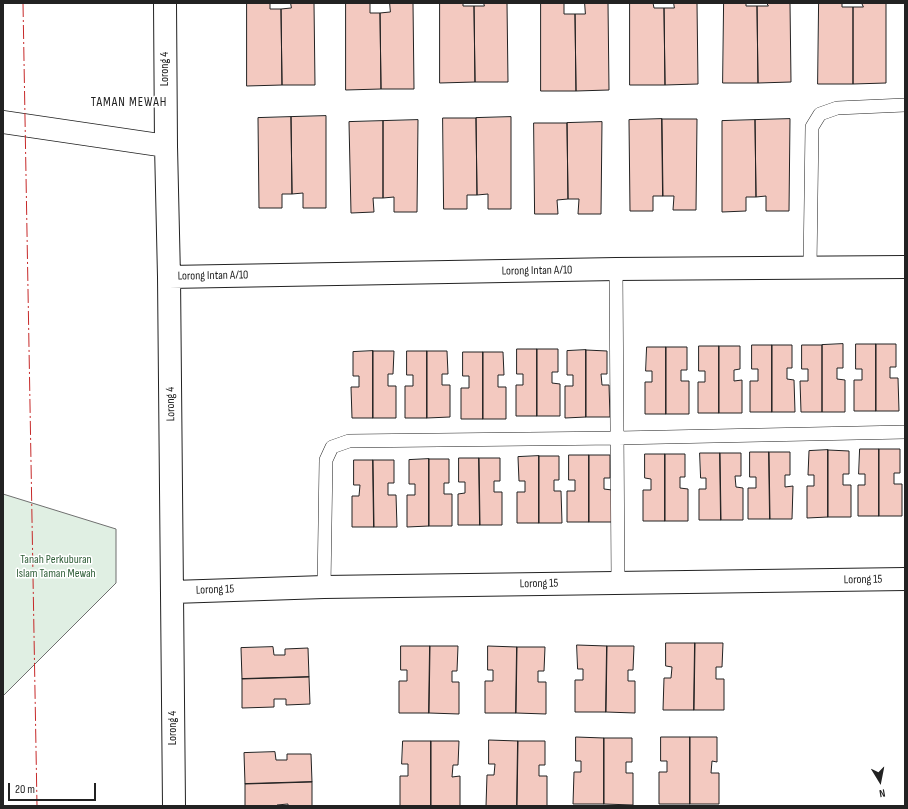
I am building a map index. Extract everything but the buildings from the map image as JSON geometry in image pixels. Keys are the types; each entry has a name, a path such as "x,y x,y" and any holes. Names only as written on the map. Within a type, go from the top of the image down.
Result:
{"street":[{"name":"Lorong 4","path":"165,3 173,592 174,806"},
{"path":"3,122 166,146"},
{"name":"Lorong Intan A/10","path":"169,277 616,269 905,267"},
{"name":"Lorong 15","path":"173,592 324,587 905,579"}],"lane":[{"path":"810,267 812,127 820,114 837,108 905,105"},
{"path":"616,269 618,584"},
{"path":"324,587 326,460 332,447 349,441 618,438 905,432"}],"green space":[{"name":"Tanah Perkuburan Islam Taman Mewah","path":"3,494 116,529 116,583 3,696"}],"power":[{"path":"23,3 37,806"}],"district":[{"name":"TAMAN MEWAH","path":"129,103"}]}
